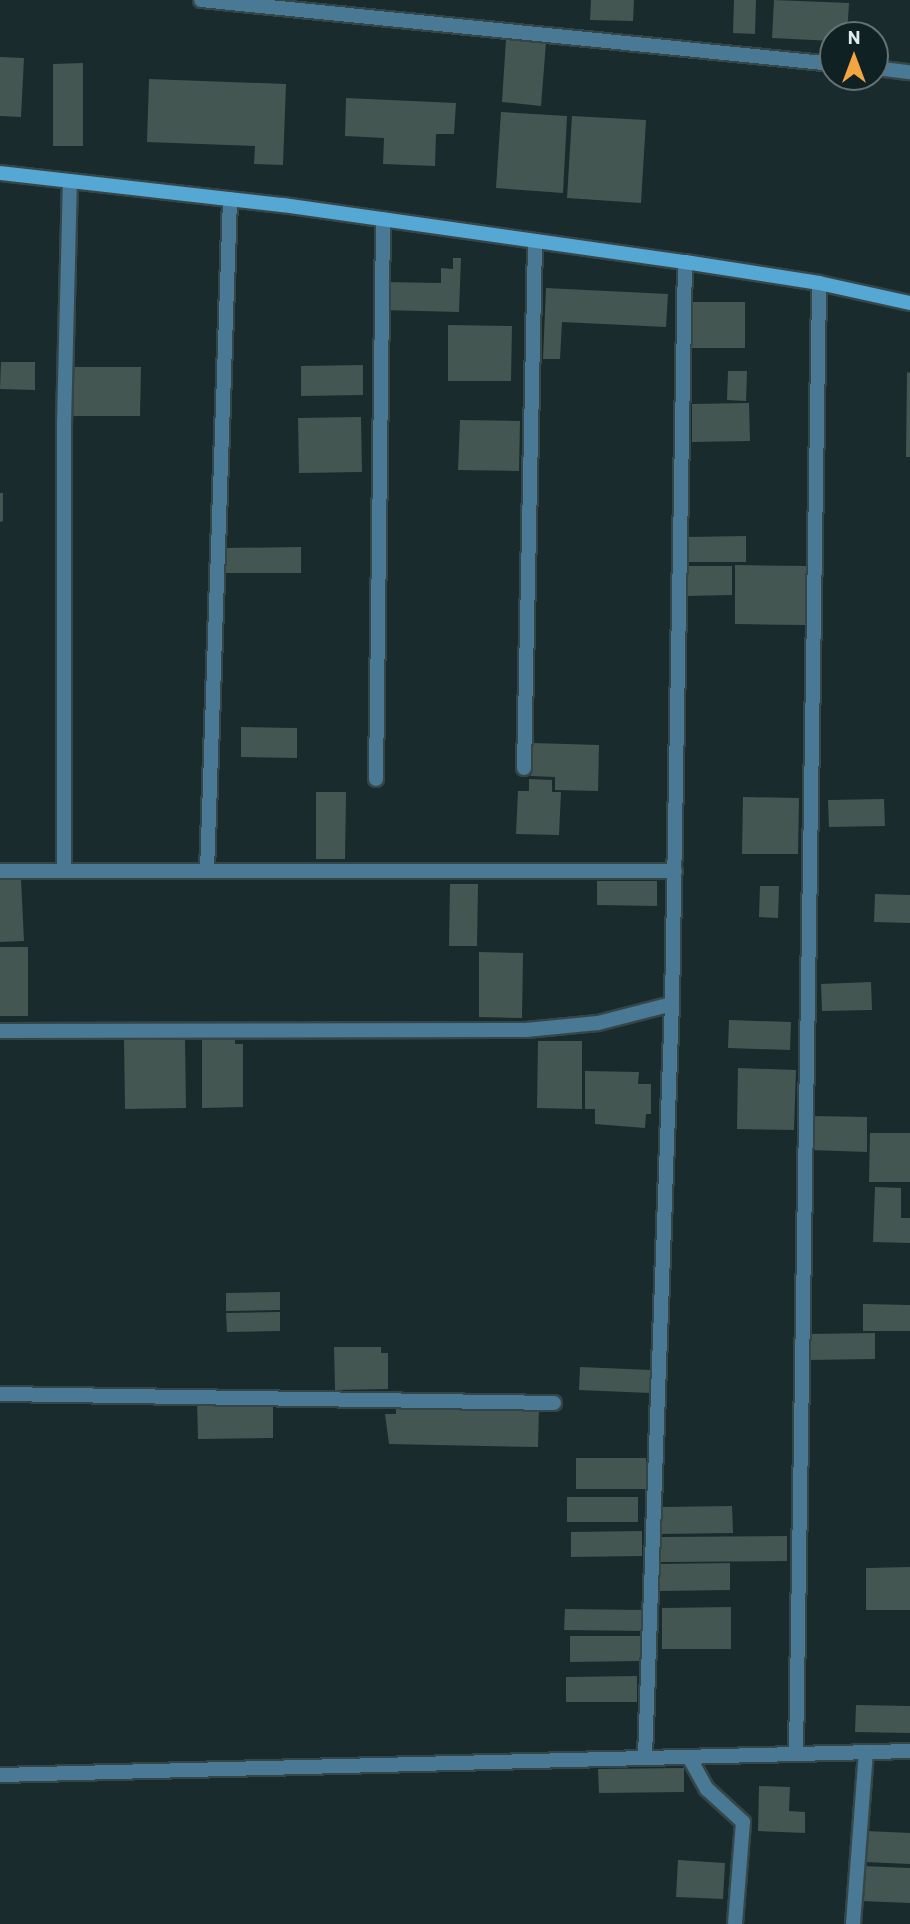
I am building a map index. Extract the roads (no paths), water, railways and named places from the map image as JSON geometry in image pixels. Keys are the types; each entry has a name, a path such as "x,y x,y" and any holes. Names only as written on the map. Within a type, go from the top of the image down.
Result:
{"street":[{"path":"201,0 819,63"},
{"path":"889,70 910,72"},
{"path":"0,173 230,199 685,262 819,283 910,303"},
{"path":"64,871 64,424 70,181"},
{"path":"207,871 230,199"},
{"path":"376,779 383,219"},
{"path":"524,768 535,241"},
{"path":"645,1757 672,1004 685,262"},
{"path":"796,1754 819,283"},
{"path":"0,871 675,872"},
{"path":"0,1031 526,1030 598,1023 672,1004"},
{"path":"0,1394 554,1403"},
{"path":"0,1774 910,1751"},
{"path":"853,1924 866,1752"},
{"path":"689,1757 707,1789 743,1822 735,1924"}]}
